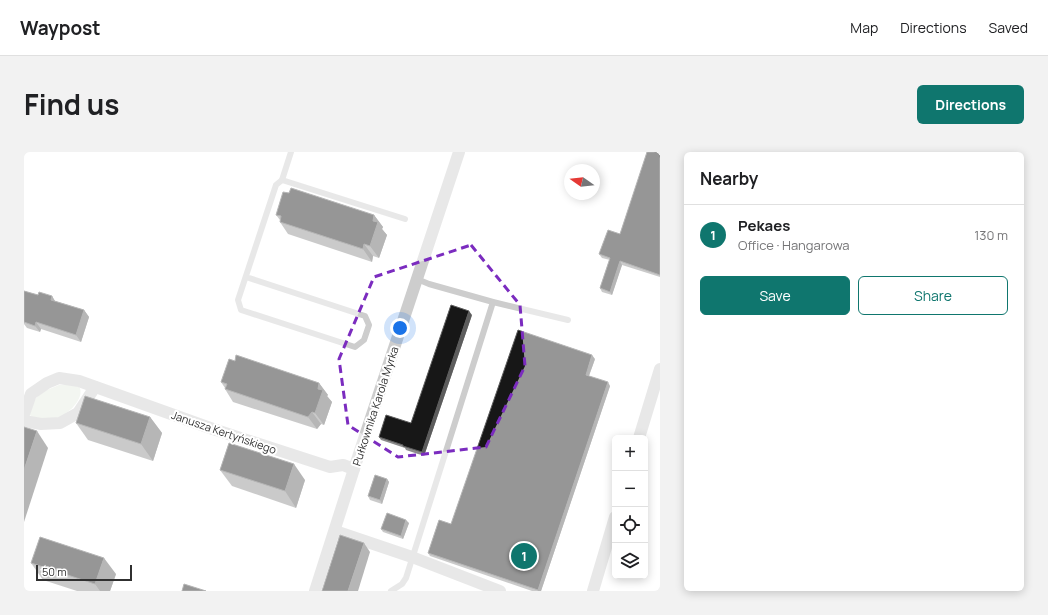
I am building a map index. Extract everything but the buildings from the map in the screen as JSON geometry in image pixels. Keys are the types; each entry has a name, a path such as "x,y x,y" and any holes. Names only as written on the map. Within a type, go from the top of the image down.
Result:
{"street":[{"name":"Pułkownika Karola Myrka","path":"315,591 459,152"},
{"path":"640,435 660,369"},
{"name":"Janusza Kertyńskiego","path":"24,414 28,392 59,378 78,381 213,429 330,467 343,466 354,469"},
{"path":"24,420 41,424 60,423 78,413 95,387"},
{"path":"592,591 612,527"},
{"path":"335,531 412,557 500,591"}],"lane":[{"path":"246,277 365,316 369,325 364,340 355,347 241,310 238,300 276,185 282,180 291,152"},
{"path":"282,180 405,218"},
{"path":"417,280 493,302 568,320"},
{"path":"391,591 402,584 406,578 493,302"}],"highlighted area":[{"path":"471,245 520,305 525,366 486,447 398,457 348,425 339,359 374,277"}],"shaded area":[{"path":"74,384 80,388 79,398 68,412 58,418 51,419 33,418 30,415 30,406 38,396 59,385"}],"place":[{"name":"Pekaes","path":"524,556"}]}
